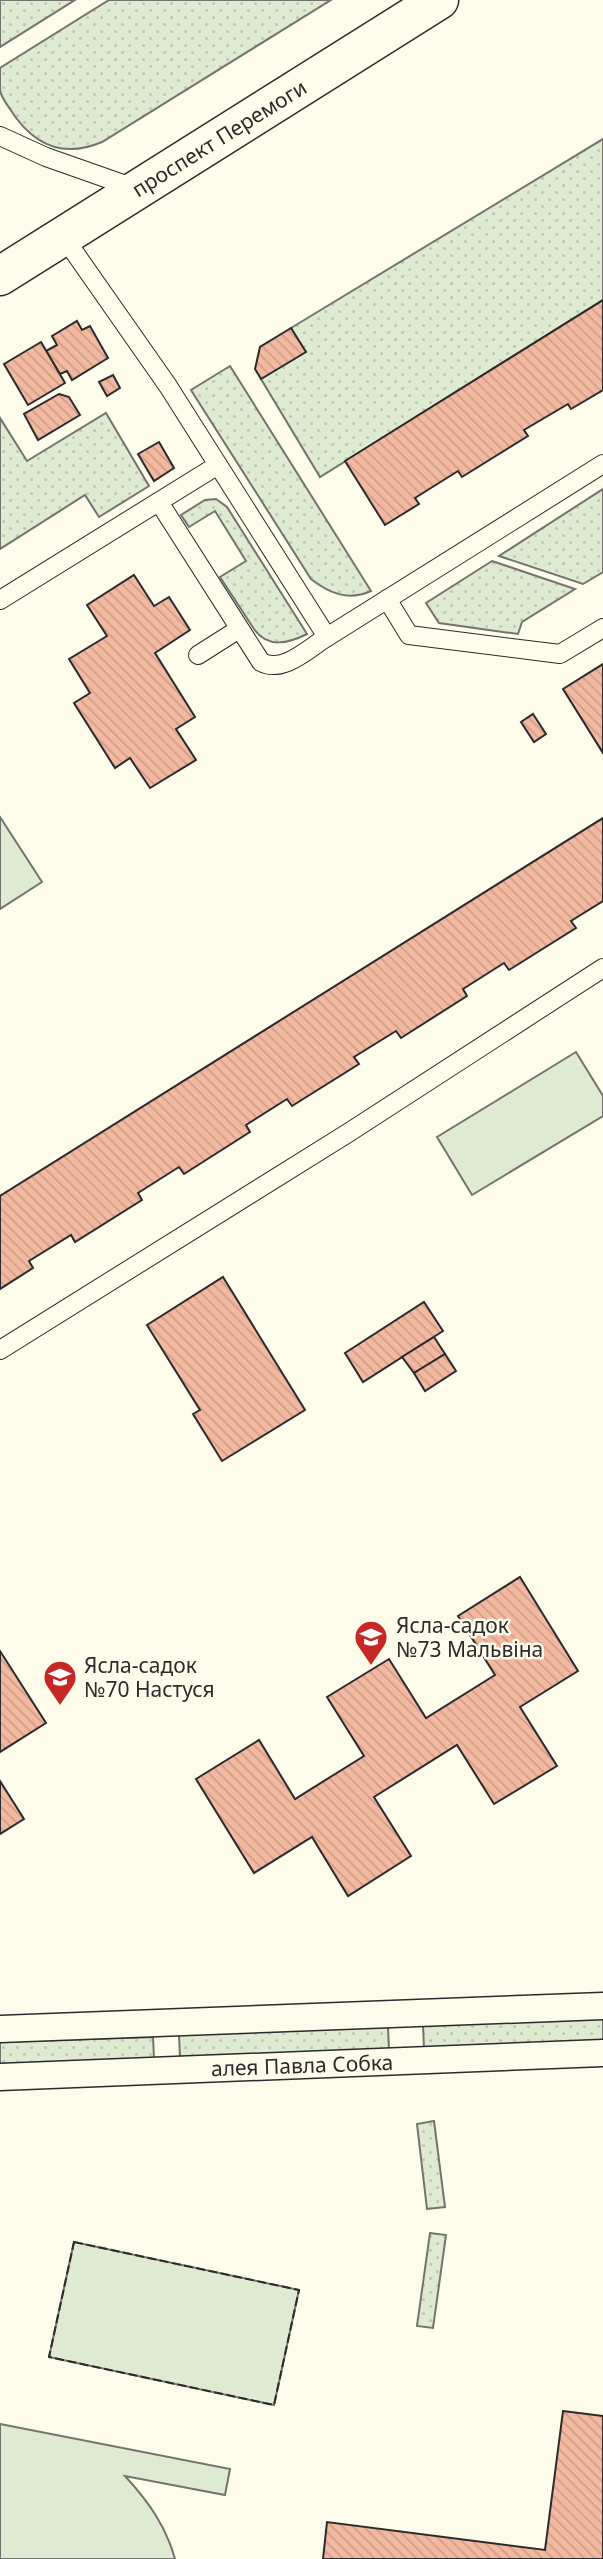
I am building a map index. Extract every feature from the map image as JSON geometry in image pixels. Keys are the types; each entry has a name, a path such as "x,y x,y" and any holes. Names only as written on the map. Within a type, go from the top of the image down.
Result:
{"main road":[{"name":"проспект Перемоги","path":"0,276 439,0"}],"street":[{"path":"0,2029 603,2006"},
{"name":"алея Павла Собка","path":"0,2077 603,2053"}],"lane":[{"path":"0,136 46,157 137,189"},
{"path":"63,236 169,386 327,637"},
{"path":"159,502 261,663 270,667 289,661 603,464"},
{"path":"0,600 218,465"},
{"path":"387,599 409,635 436,639 560,654 603,628"},
{"path":"198,655 239,629"},
{"path":"0,1350 348,1133 603,968"}],"green space":[{"path":"0,0 75,0 0,47"},
{"path":"109,0 331,0 102,142 74,149 49,145 28,131 5,102 0,90 0,68"},
{"path":"603,139 603,300 320,477 261,379 305,352 291,328"},
{"path":"230,366 371,591 347,596 325,589 311,579 191,390"},
{"path":"106,413 149,486 99,517 85,495 0,549 0,418 27,461"},
{"path":"603,489 603,572 583,584 499,556"},
{"path":"216,499 227,507 307,634 286,642 272,642 254,629 220,577 246,561 215,511 189,527 181,515 205,500"},
{"path":"492,561 575,589 522,622 518,634 439,623 426,603"},
{"path":"0,817 42,882 0,909"},
{"path":"576,1052 603,1096 603,1116 472,1195 437,1137"},
{"path":"603,2018 603,2041 424,2048 423,2025"},
{"path":"388,2027 389,2049 180,2057 179,2035"},
{"path":"153,2037 154,2059 0,2064 0,2042"},
{"path":"434,2121 445,2207 427,2209 417,2124"},
{"path":"430,2233 446,2235 433,2328 417,2326"},
{"path":"74,2242 299,2290 274,2405 49,2357"},
{"path":"0,2424 230,2469 225,2495 125,2476 155,2514 175,2559 0,2559"}],"building":[{"path":"603,300 603,390 571,409 568,404 524,430 528,436 462,477 458,471 415,498 419,504 385,525 345,461"},
{"path":"77,321 82,330 90,326 108,358 72,380 67,371 60,374 46,351 57,345 52,336"},
{"path":"291,328 306,352 261,379 255,369 260,347"},
{"path":"41,342 65,383 28,405 4,364"},
{"path":"113,375 120,388 107,396 99,382"},
{"path":"59,394 69,397 80,415 38,440 24,414"},
{"path":"159,442 174,468 154,481 138,454"},
{"path":"134,575 154,606 169,597 190,630 155,653 195,717 176,729 196,760 150,788 130,758 115,768 74,703 90,693 69,659 107,636 87,605"},
{"path":"603,664 603,753 563,689"},
{"path":"533,714 546,734 534,742 521,722"},
{"path":"603,818 603,901 571,921 576,928 509,970 504,963 463,989 467,996 401,1038 396,1031 354,1057 359,1064 292,1106 287,1099 246,1125 250,1132 184,1174 179,1167 138,1193 142,1200 75,1242 71,1235 29,1261 33,1268 0,1289 0,1196"},
{"path":"223,1277 305,1410 222,1461 193,1414 200,1410 147,1325"},
{"path":"424,1302 443,1331 363,1382 345,1353"},
{"path":"434,1337 445,1354 414,1373 402,1357"},
{"path":"445,1354 456,1371 425,1391 414,1373"},
{"path":"520,1577 578,1671 520,1707 557,1766 494,1804 457,1745 374,1797 411,1856 348,1896 312,1837 254,1873 196,1779 259,1740 295,1799 364,1756 327,1697 389,1659 426,1718 495,1675 458,1616"},
{"path":"0,1651 46,1723 0,1752"},
{"path":"0,1781 24,1819 0,1834"},
{"path":"563,2411 603,2416 603,2559 323,2559 327,2522 545,2550"}],"fence":[{"path":"74,2242 299,2290 274,2405 49,2357 74,2242"}],"place":[{"name":"Ясла-садок №73 Мальвіна","path":"371,1667"},
{"name":"Ясла-садок №70 Настуся","path":"60,1707"}]}
